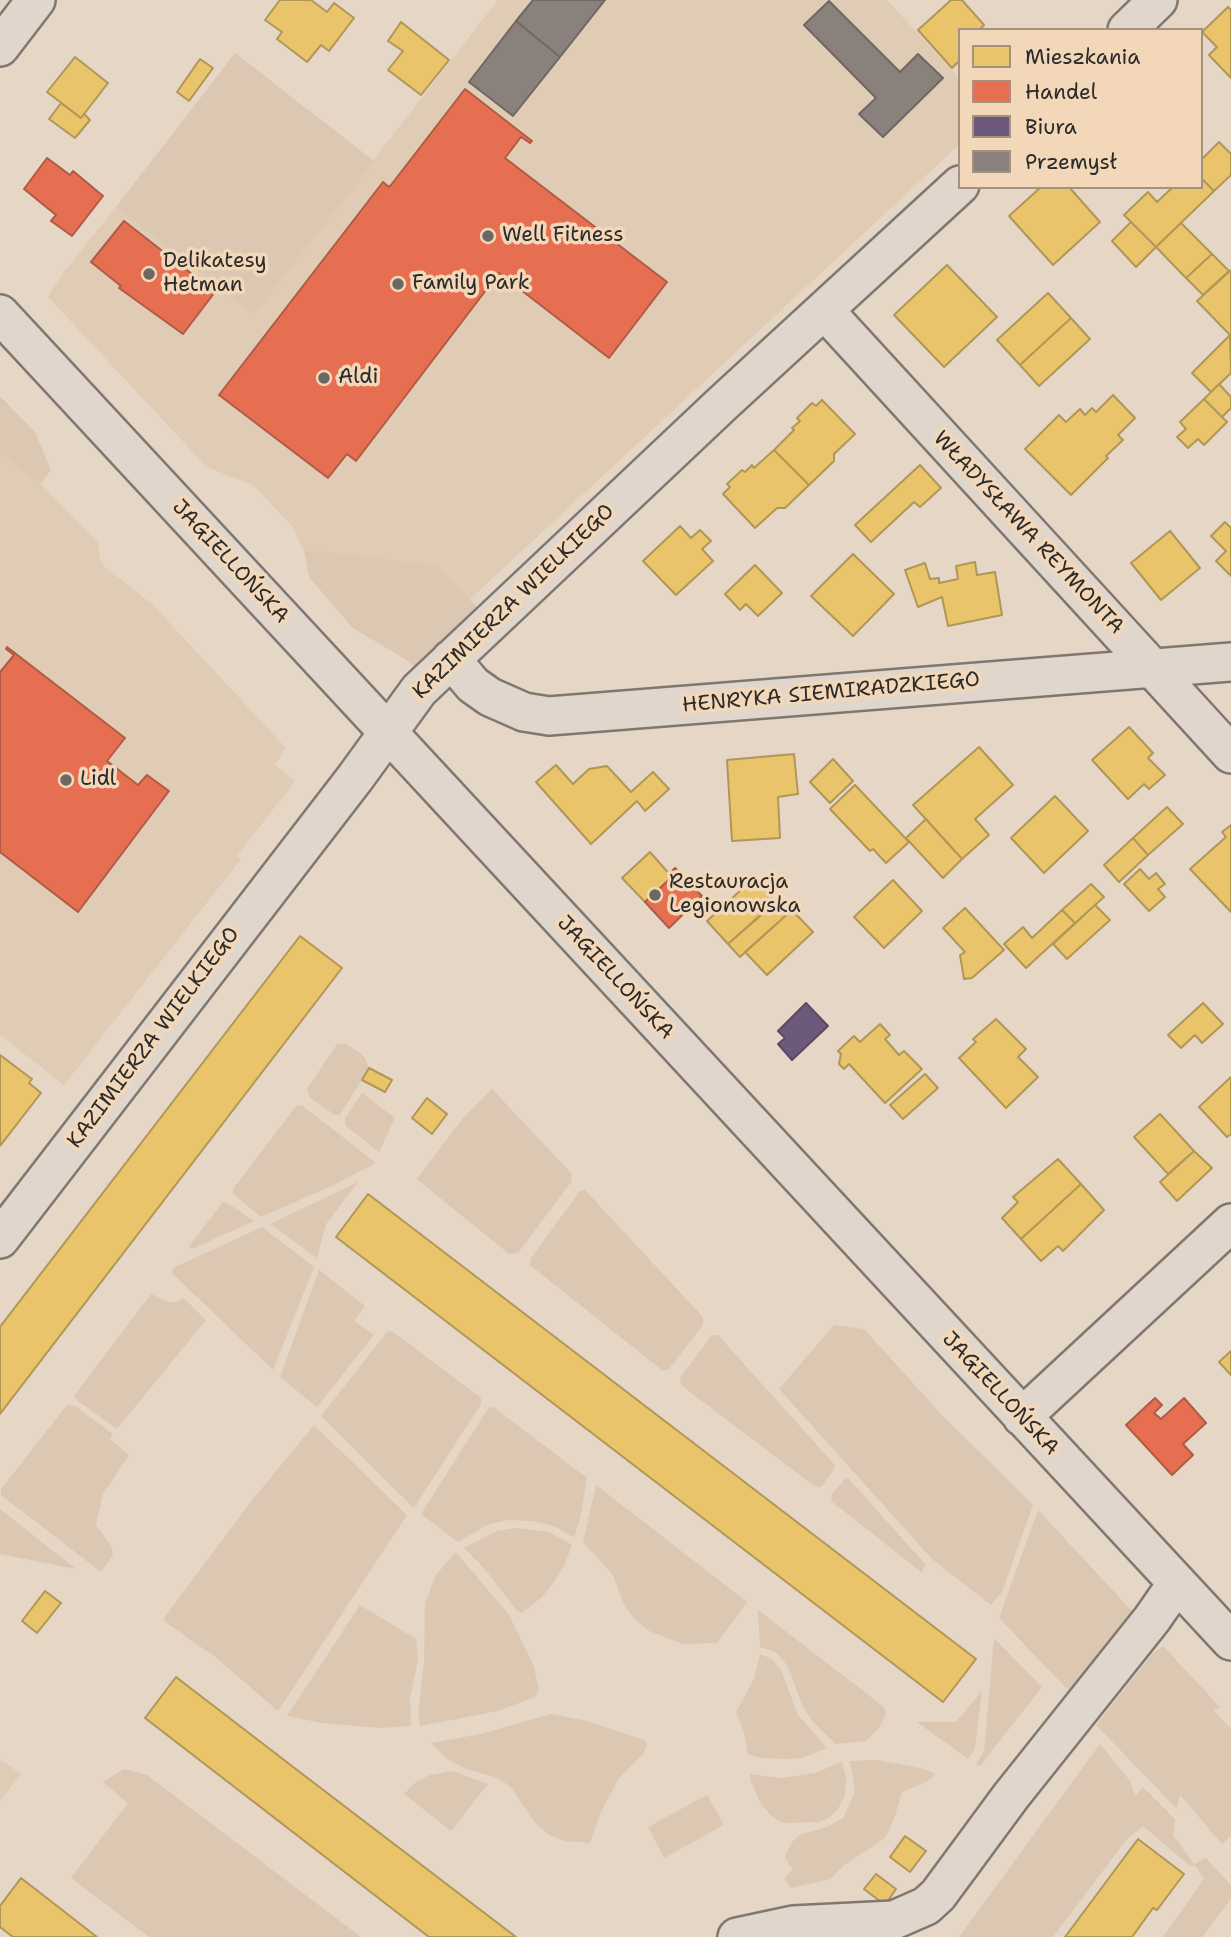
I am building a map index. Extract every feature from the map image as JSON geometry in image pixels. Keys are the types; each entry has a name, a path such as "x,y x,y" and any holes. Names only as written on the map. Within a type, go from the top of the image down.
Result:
{"street":[{"path":"0,47 36,0"},
{"path":"1128,28 1158,0"},
{"name":"KAZIMIERZA WIELKIEGO","path":"0,1239 355,778 419,690 712,413 958,187"},
{"name":"WŁADYSŁAWA REYMONTA","path":"825,311 1231,754"},
{"name":"JAGIELLOŃSKA","path":"0,314 1231,1641"},
{"name":"HENRYKA SIEMIRADZKIEGO","path":"451,659 473,685 498,701 524,712 549,716 1231,662"},
{"path":"1022,1417 1231,1223"},
{"path":"737,1937 793,1925 894,1920 926,1906 938,1895 1178,1583"}],"shaded area":[{"name":"Family Park","path":"498,0 887,0 958,77 958,146 469,600 435,565 304,551 292,526 253,485 209,468 202,462 48,297 63,273 116,207 254,313"},
{"path":"235,53 374,161 254,314 116,207"},
{"path":"0,396 35,432 51,470 41,484 0,454"},
{"path":"0,454 41,484 98,543 100,560 105,567 153,605 286,748 275,765 295,781 237,856 241,859 64,1085 0,1035"},
{"path":"304,551 435,565 477,607 416,668 353,628 309,577"},
{"path":"337,1044 346,1044 360,1053 369,1068 340,1115 335,1115 309,1097 307,1089"},
{"path":"492,1089 571,1173 572,1181 518,1253 509,1254 417,1179 463,1118"},
{"path":"362,1093 395,1118 379,1152 345,1125 345,1118"},
{"path":"297,1105 303,1106 376,1163 261,1217 233,1194 233,1189"},
{"path":"358,1182 326,1224 317,1258 270,1224"},
{"path":"585,1190 703,1317 703,1325 669,1369 663,1371 530,1265 531,1258 580,1191"},
{"path":"223,1202 254,1221 192,1249 189,1246"},
{"path":"262,1227 314,1267 273,1370 172,1273 173,1268"},
{"path":"319,1270 365,1306 354,1321 374,1335 317,1407 280,1377"},
{"path":"151,1294 169,1302 184,1298 206,1320 117,1429 74,1396"},
{"path":"834,1325 864,1329 941,1414 1033,1505 1002,1592 991,1605 932,1559 779,1389"},
{"path":"392,1331 481,1398 481,1404 414,1508 321,1416 387,1332"},
{"path":"712,1335 718,1335 835,1465 821,1487 814,1486 681,1385 680,1378"},
{"path":"67,1405 75,1406 113,1434 110,1439 129,1455 103,1494 96,1525 111,1546 113,1555 101,1572 1,1495 1,1489"},
{"path":"489,1407 493,1407 587,1478 574,1537 554,1526 509,1520 489,1524 458,1542 421,1514"},
{"path":"314,1425 407,1515 278,1711 214,1656 165,1622 164,1618 253,1499"},
{"path":"848,1478 926,1565 921,1572 831,1501 832,1494"},
{"path":"596,1485 747,1602 717,1643 683,1644 649,1631 632,1616 624,1605 613,1575 583,1542"},
{"path":"0,1509 76,1569 0,1554"},
{"path":"1038,1510 1132,1611 1075,1691 1067,1689 999,1618"},
{"path":"516,1528 549,1532 572,1545 554,1582 542,1597 522,1613 517,1611 484,1568 464,1548 497,1531"},
{"path":"456,1552 509,1615 533,1664 539,1689 535,1697 498,1711 420,1726 418,1715 424,1662 425,1603 436,1575"},
{"path":"360,1605 416,1639 418,1659 410,1698 411,1726 380,1728 322,1723 287,1716"},
{"path":"758,1610 884,1707 886,1714 879,1728 866,1741 836,1744 813,1722 802,1705 789,1669 782,1658 773,1651 760,1647"},
{"path":"994,1638 1042,1687 980,1766 976,1764 984,1751"},
{"path":"1163,1646 1221,1708 1213,1710 1231,1729 1231,1836 1222,1844 1180,1795 1177,1809 1096,1725 1152,1654"},
{"path":"760,1654 772,1659 781,1670 798,1715 827,1748 802,1758 760,1758 748,1754 744,1732 736,1712 754,1679"},
{"path":"982,1691 975,1748 968,1759 917,1722 956,1722"},
{"path":"551,1714 587,1721 644,1740 647,1744 644,1753 619,1778 601,1812 590,1843 565,1841 549,1835 535,1823 511,1787 498,1778 464,1768 447,1759 431,1743 481,1734"},
{"path":"1100,1744 1130,1781 1135,1796 1143,1787 1175,1819 1173,1835 1194,1864 1206,1858 1231,1885 1231,1899 1202,1937 1163,1937 1204,1879 1195,1865 1191,1867 1143,1826 1127,1839 1053,1937 959,1937"},
{"path":"0,1759 21,1774 0,1801"},
{"path":"877,1760 921,1768 936,1774 926,1782 902,1792 885,1838 844,1865 830,1879 791,1888 784,1878 793,1869 785,1859 792,1842 799,1835 827,1827 843,1818 855,1792 850,1761"},
{"path":"842,1762 846,1777 845,1795 838,1809 829,1818 819,1822 783,1823 775,1819 762,1806 751,1782 750,1774 782,1778 815,1773"},
{"path":"124,1769 147,1775 361,1937 149,1937 71,1878 128,1803 103,1782"},
{"path":"453,1771 488,1784 451,1831 404,1794 417,1781 430,1775"},
{"path":"707,1795 724,1825 664,1858 648,1827"}],"building: Mieszkania":[{"path":"280,0 311,0 327,12 334,3 354,18 329,51 321,45 307,62 277,39 282,32 265,20"},
{"path":"951,0 962,0 984,25 981,28 958,28 958,62 952,68 918,30"},
{"path":"1228,7 1231,10 1231,78 1209,55 1217,47 1203,31"},
{"path":"401,22 449,60 421,95 388,70 403,51 388,41"},
{"path":"75,57 108,83 81,118 47,92"},
{"path":"200,59 213,68 189,101 177,92"},
{"path":"61,103 81,118 84,114 90,120 75,138 49,119"},
{"path":"1219,142 1231,154 1231,175 1214,191 1203,180 1203,158"},
{"path":"1203,180 1214,191 1156,247 1124,215 1148,192 1157,202 1171,189 1203,189"},
{"path":"1039,189 1071,189 1100,222 1053,265 1009,216"},
{"path":"1131,222 1156,247 1136,267 1112,241"},
{"path":"1181,223 1212,254 1186,278 1156,247"},
{"path":"1212,254 1229,271 1203,295 1186,278"},
{"path":"947,265 997,317 944,367 894,315"},
{"path":"1231,270 1231,336 1197,301"},
{"path":"1048,293 1071,318 1020,365 997,340"},
{"path":"1071,318 1090,339 1039,386 1020,365"},
{"path":"1230,335 1231,373 1211,392 1192,373"},
{"path":"1219,384 1231,397 1231,408 1222,417 1204,399"},
{"path":"1113,395 1135,418 1118,435 1123,440 1071,495 1025,449 1059,415 1066,422 1080,409 1085,415 1092,408 1096,412"},
{"path":"1204,399 1227,422 1204,445 1198,439 1188,448 1177,437 1186,429 1180,422"},
{"path":"822,400 855,434 834,454 834,461 809,485 774,450 794,430 792,428 800,421 797,418 812,403 816,406"},
{"path":"774,450 809,485 785,508 777,508 755,528 723,494 730,487 727,484 742,470 745,472 752,465 754,468"},
{"path":"920,465 941,488 920,507 914,502 871,542 855,525"},
{"path":"1225,522 1231,528 1231,576 1216,561 1226,551 1211,536"},
{"path":"680,526 691,538 700,530 711,541 702,549 713,561 676,595 643,561"},
{"path":"1170,531 1200,568 1161,600 1131,563"},
{"path":"853,554 894,594 853,636 811,596"},
{"path":"975,562 977,575 995,572 1002,615 948,626 942,597 918,607 905,570 925,563 930,579 939,578 939,583 958,579 956,566"},
{"path":"755,565 782,593 758,616 746,604 740,610 725,594"},
{"path":"1129,727 1153,753 1148,758 1165,775 1149,789 1144,784 1128,799 1092,760"},
{"path":"979,747 1013,785 975,819 989,835 962,859 913,805"},
{"path":"794,754 798,794 778,797 780,838 732,841 727,760"},
{"path":"833,759 853,781 830,803 810,782"},
{"path":"556,765 573,784 589,769 607,766 631,792 653,772 669,789 645,811 637,801 591,844 536,782"},
{"path":"855,785 909,842 886,863 873,849 870,851 830,809"},
{"path":"1055,796 1088,831 1044,873 1011,838"},
{"path":"1167,807 1183,824 1148,855 1133,838"},
{"path":"926,819 962,859 943,878 906,838"},
{"path":"1231,825 1231,912 1190,869 1226,837 1222,832"},
{"path":"1133,838 1148,855 1119,882 1104,865"},
{"path":"650,852 672,877 645,902 622,878"},
{"path":"1140,869 1149,879 1156,873 1165,884 1158,889 1165,897 1149,911 1124,884"},
{"path":"754,878 775,902 728,944 707,921"},
{"path":"893,880 922,911 884,948 854,917"},
{"path":"1091,884 1104,897 1075,923 1062,910"},
{"path":"781,898 792,910 740,957 728,944"},
{"path":"1095,905 1110,920 1067,959 1053,944"},
{"path":"965,908 1004,950 972,978 964,979 960,955 965,952 943,928"},
{"path":"792,910 813,932 767,975 745,952"},
{"path":"1062,910 1075,923 1026,968 1004,944 1023,927 1032,938"},
{"path":"300,936 342,968 0,1414 0,1327"},
{"path":"1203,1003 1223,1024 1202,1043 1195,1035 1181,1048 1168,1035"},
{"path":"996,1019 1026,1049 1018,1057 1038,1077 1006,1108 959,1058 976,1042 973,1039"},
{"path":"880,1024 890,1035 885,1039 899,1055 904,1051 922,1069 885,1103 849,1064 844,1069 839,1064 841,1054 838,1051 854,1036 860,1042"},
{"path":"0,1055 32,1079 29,1083 41,1093 0,1146"},
{"path":"369,1068 392,1080 385,1092 362,1080"},
{"path":"925,1074 938,1088 903,1119 890,1105"},
{"path":"1231,1077 1231,1134 1227,1137 1199,1107"},
{"path":"427,1098 447,1114 432,1134 412,1118"},
{"path":"1160,1114 1194,1151 1168,1174 1134,1137"},
{"path":"1194,1151 1212,1168 1177,1201 1160,1182"},
{"path":"1058,1159 1081,1184 1021,1239 1002,1218 1018,1202 1013,1197"},
{"path":"1081,1184 1104,1210 1063,1251 1058,1246 1041,1261 1021,1239"},
{"path":"368,1194 976,1659 943,1702 336,1237"},
{"path":"1231,1351 1231,1375 1219,1362"},
{"path":"45,1591 61,1603 37,1633 22,1621"},
{"path":"176,1677 516,1937 429,1937 145,1718"},
{"path":"905,1836 926,1851 910,1872 890,1857"},
{"path":"1138,1839 1184,1874 1157,1910 1153,1908 1132,1937 1065,1937"},
{"path":"876,1874 896,1889 885,1905 864,1889"},
{"path":"21,1878 97,1937 13,1937 0,1927 0,1906"}],"building: Handel":[{"name":"Family Park","path":"465,89 532,141 530,143 521,137 505,158 667,282 609,358 499,273 356,461 347,454 328,478 219,395 383,182 389,187 391,185"},
{"path":"47,158 70,175 73,171 103,196 72,236 51,221 56,215 24,189"},
{"name":"Delikatesy Hetman","path":"124,221 215,292 183,334 119,288 121,286 91,262"},
{"name":"Lidl","path":"7,647 125,738 107,761 138,785 147,775 169,791 78,912 0,852 0,672 14,655"},
{"path":"675,868 702,896 669,928 645,902 672,877 669,874"},
{"path":"1155,1398 1162,1405 1154,1413 1161,1419 1184,1398 1206,1423 1183,1444 1193,1455 1172,1475 1126,1425"}],"building: Biura":[{"path":"806,1003 828,1026 792,1060 778,1044 785,1038 778,1031"}],"building: Przemysł":[{"path":"533,0 605,0 560,57 516,21"},
{"path":"829,1 900,72 918,54 943,78 883,137 859,114 876,98 804,25"},
{"path":"516,21 560,57 513,116 469,82"}],"place":[{"name":"Well Fitness","path":"488,236"},
{"name":"Delikatesy Hetman","path":"149,274"},
{"name":"Family Park","path":"398,284"},
{"name":"Aldi","path":"324,378"},
{"name":"Lidl","path":"66,780"},
{"name":"Restauracja Legionowska","path":"655,895"}]}
